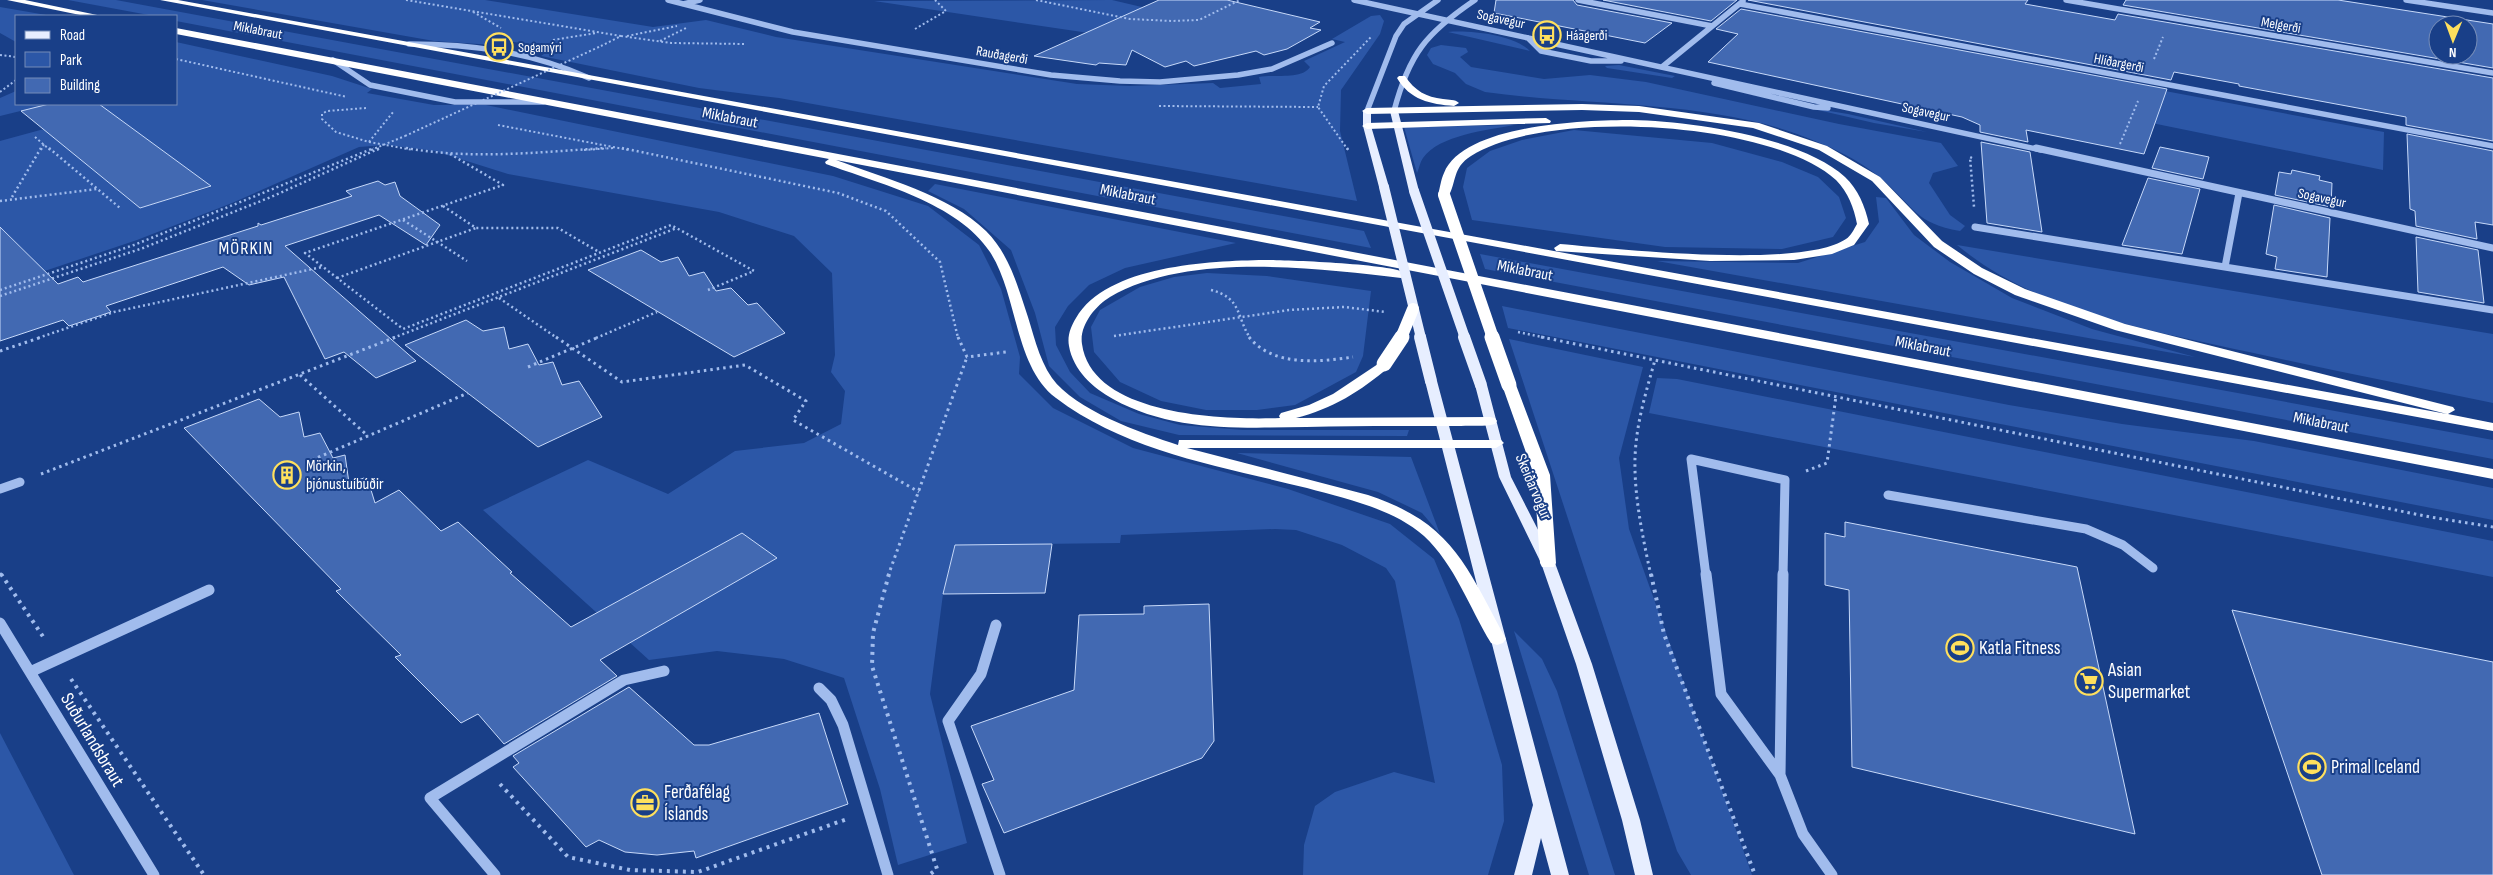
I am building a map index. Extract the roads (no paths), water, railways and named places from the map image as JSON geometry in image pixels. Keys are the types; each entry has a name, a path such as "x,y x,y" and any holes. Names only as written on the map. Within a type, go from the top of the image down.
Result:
{"highway":[{"path":"11,0 93,15"},
{"name":"Miklabraut","path":"164,0 2493,427"},
{"name":"Miklabraut","path":"178,31 2493,474"},
{"path":"1402,78 1406,88 1414,94 1429,100 1479,105 1639,109 1725,119 1792,136 1840,157 1876,180 1938,244 1978,271 2020,292 2120,327 2493,421"},
{"path":"1367,111 1394,112 1535,107"},
{"path":"1367,126 1604,119 1730,135 1798,156 1834,174 1860,207 1863,224 1850,242 1825,251 1777,257 1717,257 1619,253 1473,241"},
{"path":"1548,563 1542,475 1444,195 1444,182 1450,170 1462,156 1487,142 1521,132 1632,123"},
{"path":"788,147 900,188 951,212 978,230 993,247 1006,270 1040,369 1059,394 1090,414 1140,437 1205,457 1360,498 1405,516 1428,532 1448,553 1497,639"},
{"path":"1490,421 1256,423 1189,419 1140,407 1111,393 1093,378 1079,359 1075,342 1079,323 1088,308 1108,291 1166,272 1193,267 1276,264 1356,269 1527,290"},
{"path":"1256,423 1309,411 1341,397 1384,364 1399,344 1413,309"},
{"path":"1140,437 1203,445 1496,443"}],"main road":[{"path":"1367,111 1367,126 1384,187 1431,381 1560,875"},
{"name":"Skeiðarvogur","path":"1394,112 1414,191 1481,385 1505,477 1548,563 1584,664 1631,820 1644,875"},
{"path":"1523,875 1541,806"}],"street":[{"name":"Rauðagerði","path":"668,0 793,32 1051,75 1120,81 1160,82 1238,75 1281,66 1332,43"},
{"path":"683,4 700,0"},
{"name":"Sogavegur","path":"1354,0 1691,73 1726,87 1806,105 1857,109 2493,248"},
{"path":"1367,111 1396,36 1404,24 1438,0"},
{"path":"1394,112 1402,78 1424,40 1445,20 1475,0"},
{"path":"1578,0 1712,26"},
{"name":"Melgerði","path":"2066,0 2493,73"},
{"path":"2406,0 2493,13"},
{"path":"1662,67 1742,2"},
{"name":"Hlíðargerði","path":"1742,2 2493,146"},
{"path":"1528,38 1541,50 1591,62 1631,60"},
{"name":"Miklabraut","path":"333,60 370,85 455,102 552,102"},
{"path":"2225,267 2239,193"},
{"path":"1975,227 2493,310"},
{"path":"1780,775 1785,480 1691,459 1721,694 1780,775 1803,834 1832,875"},
{"path":"0,489 20,482"},
{"path":"1888,495 2086,529 2123,545 2153,568"},
{"path":"30,672 209,590"},
{"name":"Suðurlandsbraut","path":"0,623 154,875"},
{"path":"996,625 981,674 948,721 1000,875"},
{"path":"495,875 430,798 624,680 664,671"},
{"path":"819,688 831,700 844,725 888,875"}],"place":[{"name":"Háagerði","path":"1547,35"},
{"name":"Sogamýri","path":"499,47"},
{"name":"Mörkin, þjónustuíbúðir","path":"287,475"},
{"name":"Katla Fitness","path":"1960,648"},
{"name":"Asian Supermarket","path":"2089,681"},
{"name":"Primal Iceland","path":"2312,767"},
{"name":"Ferðafélag Íslands","path":"645,803"}],"district":[{"name":"MÖRKIN","path":"246,248"}]}
